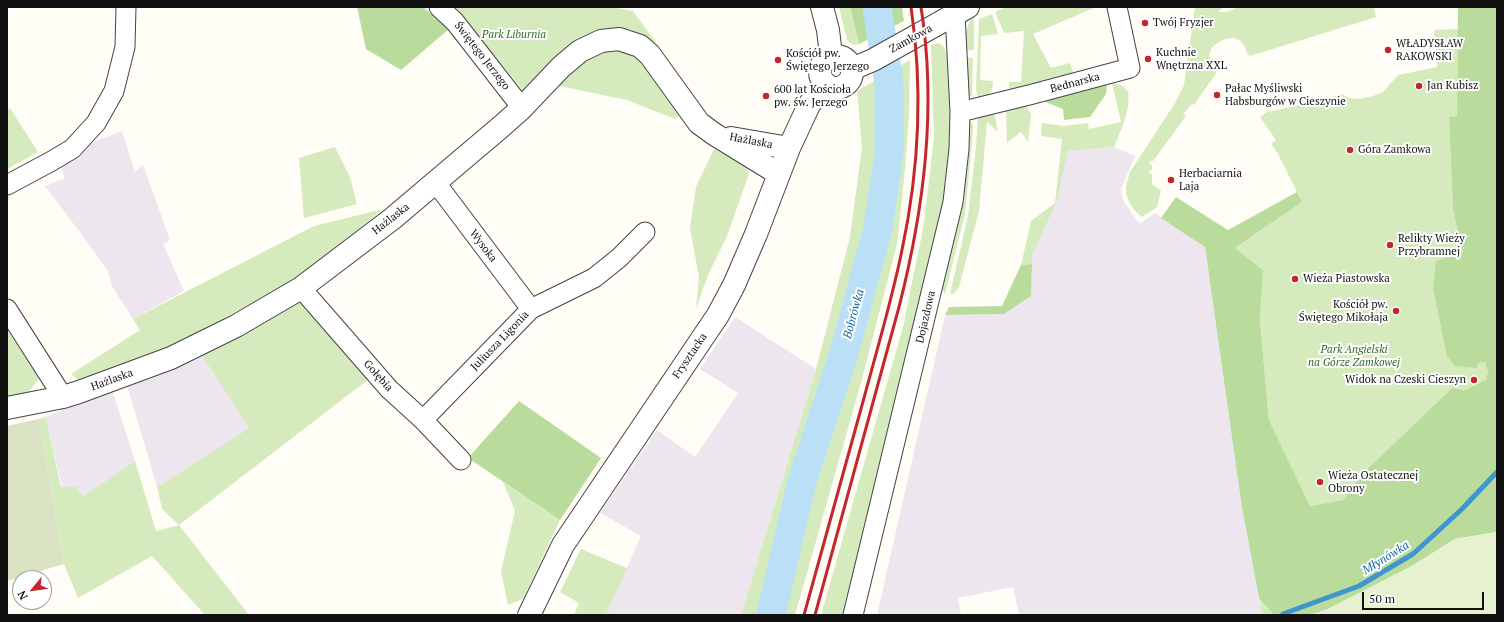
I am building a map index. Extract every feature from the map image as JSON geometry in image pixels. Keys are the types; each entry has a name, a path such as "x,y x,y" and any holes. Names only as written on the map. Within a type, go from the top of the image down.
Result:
{"street":[{"path":"7,185 50,162 72,148 96,123 114,91 125,47 126,7"},
{"name":"Świętego Jerzego","path":"439,7 455,22 522,108"},
{"path":"822,7 828,30 831,55"},
{"name":"Bednarska","path":"960,112 1130,68 1117,7"},
{"name":"Zamkowa","path":"852,69 872,60 962,10"},
{"name":"Dojazdowa","path":"853,615 953,202 959,148 962,10"},
{"name":"Hażlaska","path":"7,408 63,397 170,358 236,326 301,288 392,219 436,183 522,108 562,67 580,51 601,41 619,39 640,46 650,55 699,123 714,134 779,174"},
{"path":"831,55 842,56 847,59 852,69 851,80 847,85 842,87 830,88 821,78 821,65 826,58 831,55"},
{"name":"Frysztacka","path":"529,615 563,545 718,315 734,285 756,234 789,148 809,104 825,83"},
{"name":"Hażlaska","path":"714,134 789,148"},
{"name":"Wysoka","path":"436,183 531,309"},
{"name":"Juliusza Ligonia","path":"423,420 531,309 594,278 619,258 645,232"},
{"name":"Gołębia","path":"301,288 389,389 423,420 460,460"},
{"path":"7,309 63,397"}],"shaded area":[{"path":"122,131 135,172 143,165 170,240 163,244 184,291 133,319 113,288 107,270 45,186 65,178 61,167 79,155 93,142"},
{"path":"1114,147 1135,156 1121,189 1123,200 1137,221 1141,223 1155,213 1205,247 1242,508 1262,615 1019,615 1013,587 958,598 961,615 877,615 945,315 1004,314 1031,296 1032,256 1057,201 1068,151"},
{"path":"735,317 816,369 741,615 606,615 641,536 600,513 657,430 695,457 738,393 700,369"},
{"path":"199,351 249,428 157,487 126,382"},
{"path":"111,386 135,461 82,497 62,487 46,417"},
{"path":"1328,609 1329,615 1310,615"}],"green space":[{"path":"357,7 423,7 449,29 401,70 366,49"},
{"name":"Park Liburnia","path":"444,7 610,7 633,11 658,45 630,29 601,30 524,92 496,57"},
{"path":"839,7 850,7 859,44 853,45 847,40"},
{"path":"850,7 902,7 904,21 859,44"},
{"path":"1007,7 1096,7 1033,34 1051,68 1070,63 1074,74 1012,91 1009,87 1009,82 1021,82 1024,31 1004,33 995,12"},
{"path":"1195,7 1223,7 1218,12 1227,12 1239,7 1374,7 1376,17 1250,56 1240,41 1232,38 1228,38 1212,47 1209,56 1217,72 1194,105 1192,104 1183,114 1186,116 1153,161 1150,161 1149,164 1152,165 1152,170 1150,170 1149,174 1152,174 1152,184 1161,191 1157,207 1142,217 1130,204 1126,194 1126,186 1130,172 1175,103 1184,85"},
{"path":"1458,7 1497,7 1497,532 1455,539 1412,566 1328,609 1310,615 1274,615 1259,598 1242,508 1205,247 1161,218 1176,197 1228,230 1297,192 1302,202 1235,248 1263,270 1260,322 1269,420 1310,506 1343,500 1359,477 1452,388 1466,390 1487,379 1486,376 1489,374 1485,362 1478,363 1477,368 1455,366 1447,356 1433,288 1436,261 1463,252 1453,210 1449,117 1457,116"},
{"path":"992,14 998,34 981,36 980,80 993,81 993,85 988,95 978,98 976,89 979,19"},
{"path":"974,16 974,50 965,50 966,32"},
{"name":"Park Angielski na Górze Zamkowej","path":"1458,29 1457,116 1449,117 1453,210 1464,252 1477,368 1478,363 1485,362 1490,374 1487,379 1466,390 1452,388 1359,477 1343,500 1310,506 1269,420 1260,322 1263,270 1235,248 1302,202 1277,152 1271,144 1276,140 1260,117 1267,112 1342,94 1348,98 1359,99 1383,92 1398,75 1437,67 1434,30"},
{"path":"939,43 943,46 946,52 950,68 952,146 944,211 846,615 821,615 903,327 924,224 934,137 931,45"},
{"path":"621,47 635,51 681,114 675,119 627,100 555,85 574,64 602,50"},
{"path":"965,57 973,58 972,97 967,94"},
{"path":"910,60 909,115 897,244 862,379 795,615 776,615 790,558 865,320 890,207 896,139 893,70"},
{"path":"881,77 884,149 852,301 830,383 762,615 741,615 816,369 850,237 862,148 857,91"},
{"path":"1107,83 1106,94 1090,117 1064,120 1063,109 1043,101"},
{"path":"1112,83 1121,85 1128,91 1129,98 1125,120 1114,147 1068,151 1057,201 1032,256 1032,264 1021,265 1031,221 1055,203 1062,139 1041,136 1042,123 1064,126 1088,123 1089,129 1121,122"},
{"path":"1020,103 1027,106 1031,115 1028,142 1021,132 1007,143 1006,109"},
{"path":"10,108 38,152 7,169 7,110"},
{"path":"990,112 995,116 998,132 987,122 979,211 959,287 954,294 950,294 968,216 978,117"},
{"path":"971,121 973,125 972,142 965,214 945,294 940,286 968,126"},
{"path":"335,147 350,177 357,204 304,218 299,158"},
{"path":"714,149 747,166 749,174 727,236 708,275 696,308 699,277 690,228 696,187"},
{"path":"383,209 309,272 194,335 85,385 71,374 140,330 133,319 314,226"},
{"path":"1032,264 1031,296 1004,314 945,315 949,307 1002,306 1021,265"},
{"path":"292,303 303,303 369,379 179,525 162,509 157,487 249,428 199,351"},
{"path":"7,320 40,377 28,393 7,400"},
{"path":"519,401 601,458 560,520 468,458"},
{"path":"46,417 61,487 77,487 82,497 135,461 156,531 179,525 249,615 205,615 152,556 78,598 64,564 39,419"},
{"path":"39,419 64,564 44,570 12,570 12,580 7,581 7,426"},
{"path":"503,482 560,520 523,599 508,605 501,571 515,511"},
{"path":"1497,532 1497,615 1329,615 1328,609 1412,566 1455,539"},
{"path":"581,549 627,568 606,615 574,615 579,603 560,592"},
{"path":"1259,598 1274,615 1262,615"}],"waterway":[{"name":"Bobrówka","path":"771,615 801,485 844,353 878,228 889,153 889,84 877,7"},
{"name":"Młynówka","path":"1283,614 1359,586 1413,554 1462,509 1497,472"}],"railway":[{"path":"804,615 889,306 908,220 915,159 918,98 915,37 911,7"},
{"path":"815,615 899,307 915,233 921,196 928,120 926,45 921,7"}],"place":[{"name":"Twój Fryzjer","path":"1145,23"},
{"name":"WŁADYSŁAW RAKOWSKI","path":"1388,50"},
{"name":"Kuchnie Wnętrzna XXL","path":"1148,59"},
{"name":"Kościół pw. Świętego Jerzego","path":"778,60"},
{"name":"Jan Kubisz","path":"1419,86"},
{"name":"Pałac Myśliwski Habsburgów w Cieszynie","path":"1217,95"},
{"name":"600 lat Kościoła pw. św. Jerzego","path":"766,96"},
{"name":"Góra Zamkowa","path":"1350,150"},
{"name":"Herbaciarnia Laja","path":"1171,180"},
{"name":"Relikty Wieży Przybramnej","path":"1390,245"},
{"name":"Wieża Piastowska","path":"1295,279"},
{"name":"Kościół pw. Świętego Mikołaja","path":"1396,311"},
{"name":"Widok na Czeski Cieszyn","path":"1474,380"},
{"name":"Wieża Ostatecznej Obrony","path":"1320,482"}]}
